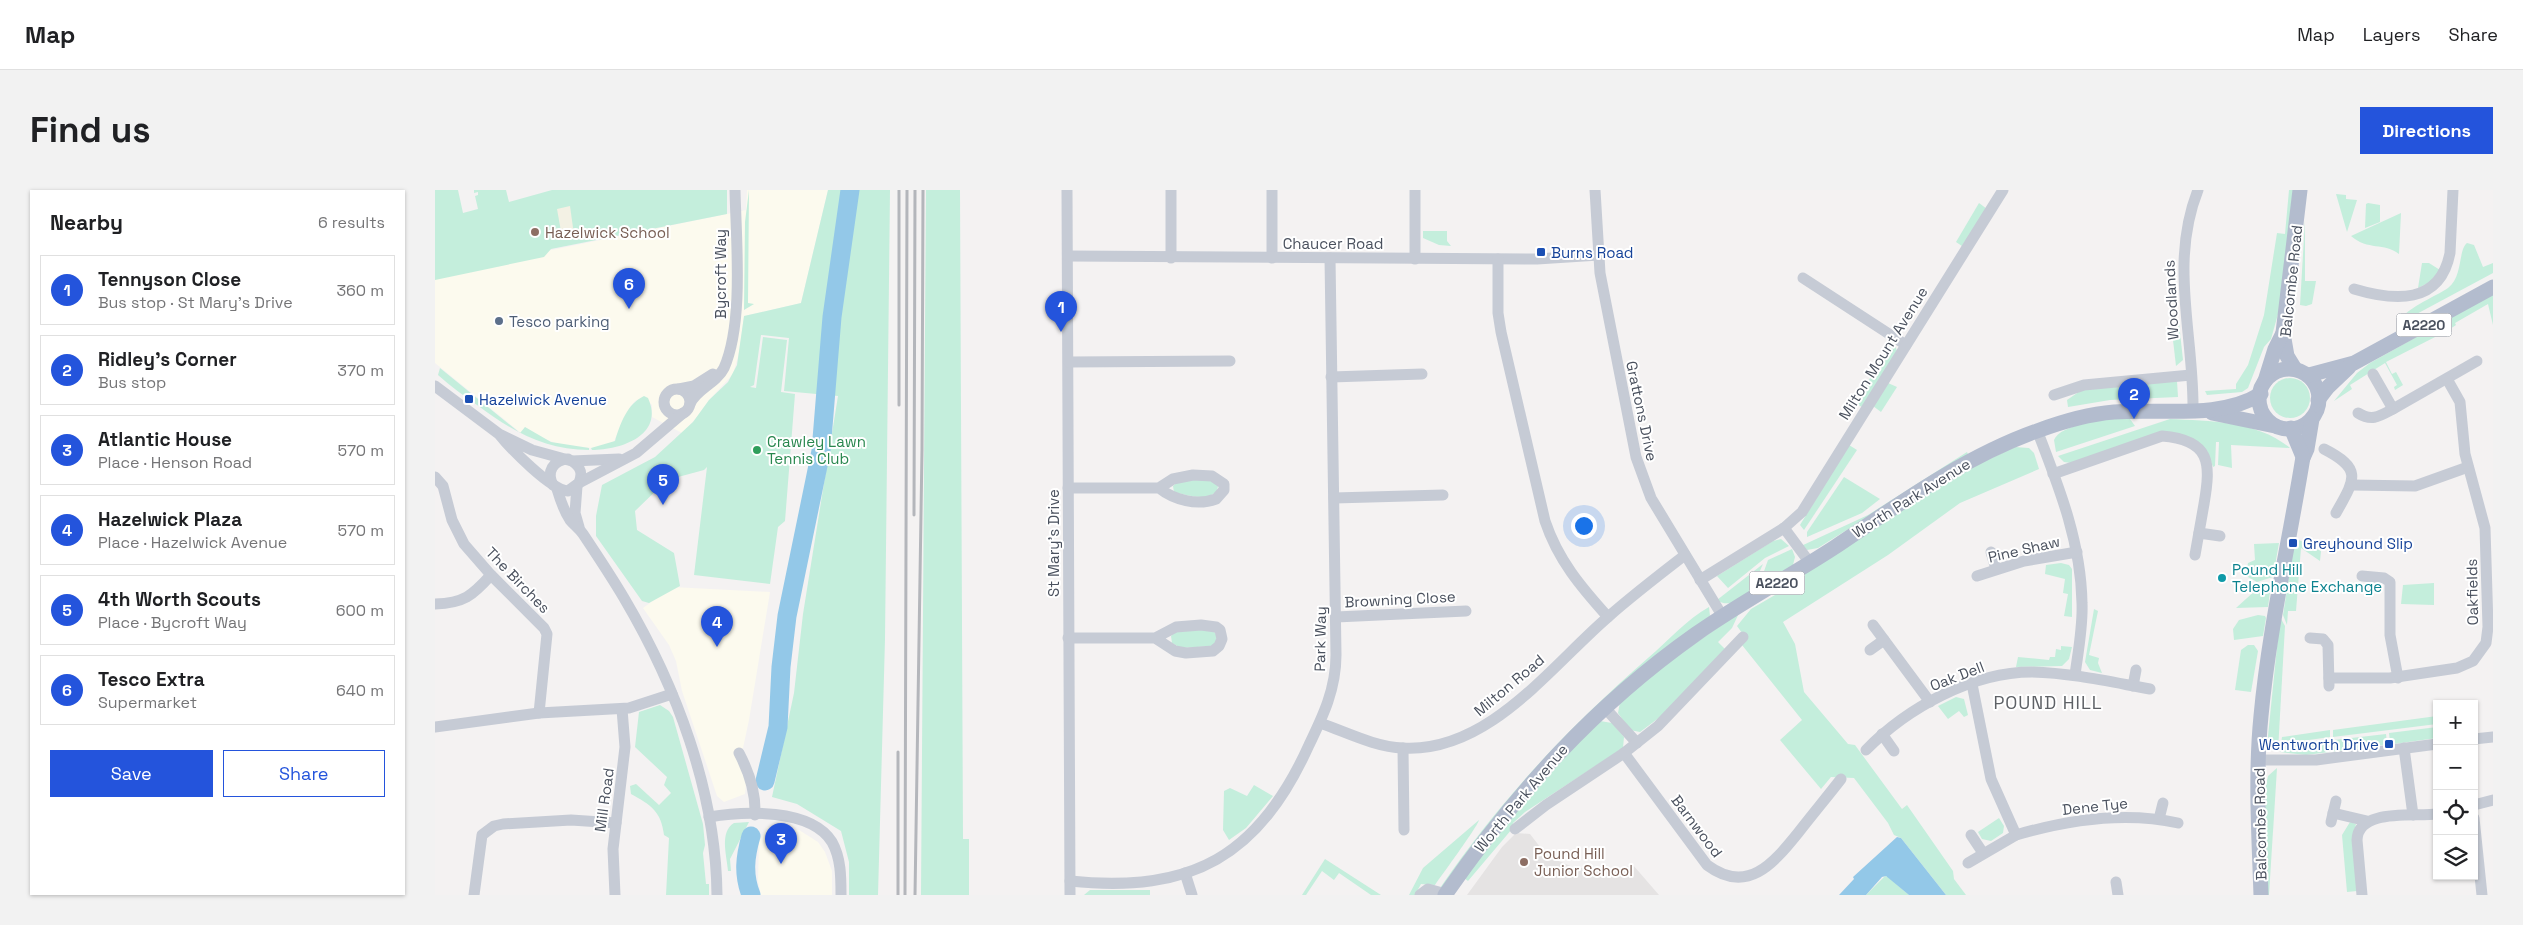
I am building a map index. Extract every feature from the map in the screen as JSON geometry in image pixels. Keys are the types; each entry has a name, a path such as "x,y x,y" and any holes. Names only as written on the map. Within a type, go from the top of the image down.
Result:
{"main road":[{"name":"Balcombe Road","path":"2300,190 2291,281 2283,333 2287,356 2302,372"},
{"name":"A2220","path":"2302,372 2354,363 2493,288"},
{"path":"2283,333 2275,349 2263,388 2263,413 2269,422 2284,427 2303,458"},
{"path":"2193,410 2284,427 2305,424 2312,419 2318,400 2328,387 2354,363"},
{"path":"2263,388 2278,372 2302,372 2315,383 2318,400"},
{"name":"Worth Park Avenue","path":"1446,895 1476,851 1526,787 1567,742 1661,660 1723,617 1957,468 1982,454 2037,430 2111,412 2193,410 2233,405 2252,400 2263,388"},
{"name":"Balcombe Road","path":"2261,895 2258,760 2266,667 2303,458 2307,449 2312,419"}],"street":[{"name":"Bycroft Way","path":"578,485 647,445 687,408 694,397 717,379 727,358 735,328 735,190"},
{"name":"St Mary's Drive","path":"1067,190 1070,895"},
{"path":"1171,190 1171,258"},
{"path":"1272,190 1273,258"},
{"path":"1415,190 1415,259"},
{"name":"Grattons Drive","path":"1595,190 1603,292 1636,457 1651,498 1723,617"},
{"name":"Milton Mount Avenue","path":"1700,580 1784,528 1802,512 2003,190"},
{"name":"Woodlands","path":"2193,410 2183,258 2186,229 2198,190"},
{"path":"2353,289 2373,294 2407,297 2426,291 2436,284 2448,263 2450,253 2453,190"},
{"name":"Chaucer Road","path":"1068,256 1415,259 1599,255"},
{"name":"Park Way","path":"1070,881 1138,883 1185,872 1224,856 1242,844 1257,829 1285,794 1331,698 1335,676 1336,617 1330,258"},
{"path":"1498,258 1498,313 1501,332 1545,521 1555,549 1563,563 1608,617"},
{"path":"1803,278 1906,344"},
{"name":"Bycroft Way","path":"647,445 662,421 667,393 679,388 689,388 707,379 727,358"},
{"path":"1069,362 1230,360"},
{"path":"2358,413 2367,418 2374,418 2477,361"},
{"path":"1331,377 1422,374"},
{"path":"2373,374 2393,409"},
{"path":"2054,395 2084,385 2191,375"},
{"name":"Oakfields","path":"2310,638 2323,640 2328,645 2329,682 2398,678 2462,667 2479,655 2488,634 2490,569 2485,528 2468,467 2460,402 2447,379"},
{"path":"435,386 499,434 532,450 578,464 581,472 575,513 579,529"},
{"path":"664,404 672,414 687,408 687,393 679,388"},
{"path":"2037,430 2077,552 2082,604 2075,675"},
{"path":"499,434 515,454 555,487 567,491 578,485"},
{"path":"2053,474 2162,436 2188,442 2202,452 2209,469 2195,555"},
{"path":"2324,449 2349,465 2352,485 2336,513"},
{"name":"Bycroft Way","path":"570,460 626,458"},
{"path":"570,460 558,461 549,474 571,522 579,529 624,598 654,654 672,694 700,777 709,817 717,895"},
{"path":"2352,485 2415,486 2468,467"},
{"path":"1068,488 1159,488 1173,479 1204,475 1218,479 1223,484 1224,490 1216,499 1197,501 1173,498 1159,488"},
{"name":"The Birches","path":"435,477 443,486 452,520 464,544 491,575 544,628 547,634 539,713"},
{"path":"1334,498 1443,495"},
{"path":"1784,528 1810,563"},
{"path":"2199,533 2220,536"},
{"path":"1991,552 1996,569"},
{"name":"Pine Shaw","path":"1977,576 2024,561 2077,552"},
{"name":"Milton Road","path":"1320,723 1369,741 1403,748 1446,742 1487,724 1510,707 1608,617 1685,555"},
{"path":"435,604 460,602 470,597 491,575"},
{"path":"2362,576 2384,578 2390,582 2391,635 2398,678"},
{"name":"Browning Close","path":"1336,617 1466,611"},
{"path":"1068,638 1155,638 1176,627 1201,625 1216,627 1220,630 1222,639 1219,646 1213,651 1186,653 1175,651 1155,638"},
{"path":"1873,626 1929,702"},
{"name":"Worth Park Avenue","path":"1515,829 1546,805 1637,743 1678,708 1743,637"},
{"path":"1870,650 1884,640"},
{"path":"2133,686 2136,670"},
{"name":"Oak Dell","path":"1866,750 1882,734 1929,702 1972,684 2013,674 2031,672 2075,675 2150,689"},
{"path":"1972,684 1991,779 2015,835"},
{"path":"435,727 539,713 622,709 672,694"},
{"path":"1605,708 1637,743"},
{"name":"Mill Road","path":"615,895 613,849 625,747 622,709"},
{"path":"1882,734 1894,751"},
{"path":"2478,739 2493,737"},
{"path":"2258,760 2316,760 2433,744"},
{"path":"1403,748 1404,830"},
{"path":"2404,748 2413,815"},
{"path":"739,753 746,767 755,800 755,815"},
{"name":"Barnwood","path":"1624,753 1707,865 1721,877 1734,881 1754,878 1769,868 1841,779"},
{"path":"2478,803 2493,800"},
{"path":"2336,801 2332,818 2367,821 2433,814"},
{"path":"2159,819 2163,802"},
{"path":"709,817 728,814 783,815 799,819 822,831 831,842 837,855 840,867 841,895"},
{"name":"Dene Tye","path":"1968,863 2015,835 2046,827 2127,817 2159,819 2178,823"},
{"path":"474,895 482,836 494,826 571,820 616,823"},
{"path":"2362,895 2357,836 2360,828 2367,821"},
{"path":"1971,835 1983,853"},
{"path":"2476,835 2482,895"},
{"path":"1185,872 1192,895"},
{"path":"2116,882 2118,895"},
{"name":"Worth Park Avenue","path":"1420,895 1428,889 1446,895"}],"shaded area":[{"path":"747,190 828,190 801,303 744,316 739,353 733,374 682,433 652,417 652,405 644,397 635,401 630,407 613,443 592,448 558,444 540,437 525,427 521,433 435,363 435,274 746,210"},
{"path":"672,587 770,592 749,720 743,748 739,753 746,784 745,794 724,802 717,796 682,691 676,661 669,645 643,608"},
{"path":"767,827 799,830 818,842 825,852 832,871 832,895 761,895 758,881 759,842"},
{"name":"Pound Hill Junior School","path":"1516,833 1530,834 1547,856 1575,868 1595,868 1600,873 1633,865 1659,895 1467,895 1502,847"}],"green space":[{"name":"Hazelwick School","path":"435,190 458,190 463,213 478,209 475,196 478,195 478,192 474,193 474,190 506,190 509,202 552,190 727,190 727,214 551,249 544,257 435,280"},
{"path":"749,190 748,303 754,304 744,310 745,222"},
{"path":"828,190 890,190 885,639 878,895 849,895 849,862 841,831 797,804 772,797 794,693 803,614 838,396 784,391 789,338 761,335 754,385 750,387 756,388 763,337 787,340 781,392 795,394 785,521 778,527 770,584 694,575 707,467 704,470 667,480 635,511 637,530 674,553 680,586 649,603 642,601 596,536 596,516 602,485 655,457 693,422 709,400 728,382 737,365 744,316 801,303"},
{"path":"926,190 960,190 963,839 969,839 969,895 921,895"},
{"path":"2289,190 2293,190 2280,307 2271,339 2264,347 2248,388 2242,392 2207,395 2205,391 2236,389 2236,384 2248,365 2264,315 2277,233 2285,234"},
{"path":"2336,194 2346,195 2346,199 2357,200 2347,232"},
{"path":"1979,203 1987,209 1962,246 1956,242"},
{"path":"2366,204 2380,205 2380,222 2365,228"},
{"path":"2401,213 2399,254 2388,248 2357,241 2351,236"},
{"path":"2305,220 2305,281 2316,281 2312,304 2306,306 2300,305"},
{"path":"1423,231 1447,231 1447,241 1451,246 1439,245 1423,238"},
{"path":"2467,243 2474,245 2483,267 2493,263 2493,273 2398,324 2406,313 2448,288 2453,283 2458,271 2462,251"},
{"path":"2422,263 2429,263 2440,270 2430,282 2418,288"},
{"path":"2493,294 2493,325 2488,304 2455,323 2456,325 2450,329 2448,327 2440,331 2441,334 2386,362 2392,374 2396,372 2403,385 2395,390 2394,387 2397,385 2385,363 2350,385 2352,389 2334,401 2357,373 2370,363"},
{"path":"2171,323 2179,323 2183,360 2176,366"},
{"path":"1893,340 1897,351 1862,407 1855,403"},
{"path":"440,368 519,432 503,423 447,383 438,375"},
{"path":"2290,378 2304,384 2310,398 2304,412 2290,418 2276,412 2270,398 2276,384"},
{"path":"2177,381 2178,397 2110,400 2068,407 2067,400 2083,389"},
{"path":"1888,383 1897,387 1881,412 1873,406"},
{"path":"644,396 648,398 652,411 651,422 645,431 627,443 615,447 592,450 591,448 615,441 622,421 629,409"},
{"path":"2124,418 2130,419 2135,426 2056,452 2054,440 2065,430 2085,423"},
{"path":"2170,419 2217,422 2249,427 2277,439 2290,448 2231,445 2232,468 2218,465 2219,442 2216,442 2215,466 2213,467 2208,453 2184,435 2071,463 2064,462 2058,456"},
{"path":"525,427 551,442 589,448 589,450 558,447 520,433"},
{"path":"1849,445 1857,450 1804,530 1800,525"},
{"path":"2015,447 2029,448 2034,453 2039,469 1960,503 1888,555 1783,622 1795,644 1804,692 1848,744 1855,745 1902,809 1907,805 1953,871 1954,879 1966,895 1946,895 1901,838 1894,835 1888,823 1854,778 1831,777 1821,789 1780,740 1802,720 1742,645 1747,640 1737,626 1751,609 1775,595 1774,593 1949,478"},
{"path":"1967,452 1968,454 1818,548 1807,550 1801,546 1868,515"},
{"path":"1844,477 1880,499 1862,513 1807,537 1807,532"},
{"path":"1180,480 1212,480 1218,486 1217,491 1202,497 1174,492 1173,486"},
{"path":"2295,538 2321,551 2320,561 2301,548 2296,611 2288,611 2287,625 2283,615"},
{"path":"1781,539 1789,546 1765,558 1728,588 1717,576 1773,541"},
{"path":"2279,543 2273,577 2257,582 2248,577 2246,573 2248,563 2255,560 2254,544"},
{"path":"1792,549 1795,557 1793,565 1766,582 1763,574 1768,560"},
{"path":"2061,563 2069,565 2072,569 2072,617 2064,616 2068,594 2063,593 2065,579 2045,574 2046,565"},
{"path":"1763,564 1759,573 1763,585 1735,602 1723,603 1717,600"},
{"path":"2434,583 2434,605 2401,604 2403,585"},
{"path":"2257,589 2266,589 2270,592 2268,607 2236,608"},
{"path":"1709,607 1710,616 1664,652 1442,889 1440,888 1487,824 1537,766 1618,685 1677,631"},
{"path":"2094,609 2098,611 2089,655 2099,658 2098,663 2102,673 2090,670 2085,662"},
{"path":"1739,613 1732,628 1718,642 1725,649 1660,717 1640,732 1630,730 1618,713 1620,702 1677,656"},
{"path":"2258,615 2265,616 2266,618 2263,636 2234,640 2233,629 2239,620"},
{"path":"2280,617 2285,626 2278,751 2269,743 2268,736"},
{"path":"1209,629 1218,635 1214,646 1181,648 1172,643 1171,636 1175,632"},
{"path":"2248,645 2254,645 2258,651 2251,692 2235,690 2241,650"},
{"path":"2061,646 2072,647 2069,659 2062,666 2016,667 2018,657 2049,660 2050,657 2055,657 2056,649 2061,650"},
{"path":"1956,697 1964,699 1968,715 1964,717 1959,711 1948,719 1938,706"},
{"path":"660,705 669,711 673,717 703,824 705,845 703,853 706,884 709,884 709,895 666,895 669,838 664,835 658,814 649,805 631,794 630,786 636,784 659,805 671,793 664,785 667,777 635,747 639,712"},
{"path":"2433,717 2433,724 2333,737 2333,730"},
{"path":"1600,721 1612,723 1624,737 1623,748 1525,812 1513,823 1512,829 1468,881 1464,878 1549,770"},
{"path":"2433,728 2433,739 2394,744 2394,742 2390,742 2389,733"},
{"path":"2330,730 2330,737 2281,744 2282,737"},
{"path":"2386,734 2387,743 2384,745 2306,755 2280,752 2281,746"},
{"path":"2277,768 2269,895 2266,895 2265,790 2268,776"},
{"path":"1254,785 1273,796 1246,828 1229,840 1223,830 1224,791 1230,788 1247,796"},
{"path":"1999,818 2004,826 2003,833 1991,841 1982,839 1978,832"},
{"path":"1479,820 1435,885 1421,884 1415,895 1409,895 1423,868"},
{"path":"749,822 730,859 731,871 728,871 725,838 729,827 734,823"},
{"path":"2350,822 2356,824 2352,839 2357,891 2347,892 2342,835"},
{"path":"1325,859 1381,895 1371,895 1339,873 1334,880 1322,871 1306,895 1302,895"},
{"path":"1885,876 1888,877 1909,895 1866,895"},
{"path":"1090,890 1150,890 1150,895 1084,895"}],"sand":[{"path":"570,206 574,235 562,237 557,209"}],"water":[{"path":"1897,837 1901,838 1946,895 1909,895 1886,876 1882,877 1866,895 1839,895 1854,879 1853,877"}],"waterway":[{"path":"765,781 778,727 781,667 787,616 821,451 832,317 850,190"},
{"path":"751,836 746,866 748,887 751,895"}],"railway":[{"path":"899,190 899,405"},
{"path":"905,895 907,190"},
{"path":"914,515 915,190"},
{"path":"915,895 922,450 923,190"},
{"path":"898,752 898,895"}],"place":[{"name":"Hazelwick School","path":"535,232"},
{"name":"Burns Road","path":"1541,252"},
{"name":"Tesco Extra","path":"629,309"},
{"name":"Tesco parking","path":"499,321"},
{"name":"Tennyson Close","path":"1061,332"},
{"name":"Hazelwick Avenue","path":"469,399"},
{"name":"Ridley's Corner","path":"2134,419"},
{"name":"Crawley Lawn Tennis Club","path":"757,450"},
{"name":"4th Worth Scouts","path":"663,505"},
{"name":"Greyhound Slip","path":"2293,543"},
{"name":"Pound Hill Telephone Exchange","path":"2222,578"},
{"name":"Hazelwick Plaza","path":"717,647"},
{"name":"Wentworth Drive","path":"2389,744"},
{"name":"Pound Hill Junior School","path":"1524,862"},
{"name":"Atlantic House","path":"781,864"}],"district":[{"name":"POUND HILL","path":"2048,702"}]}
